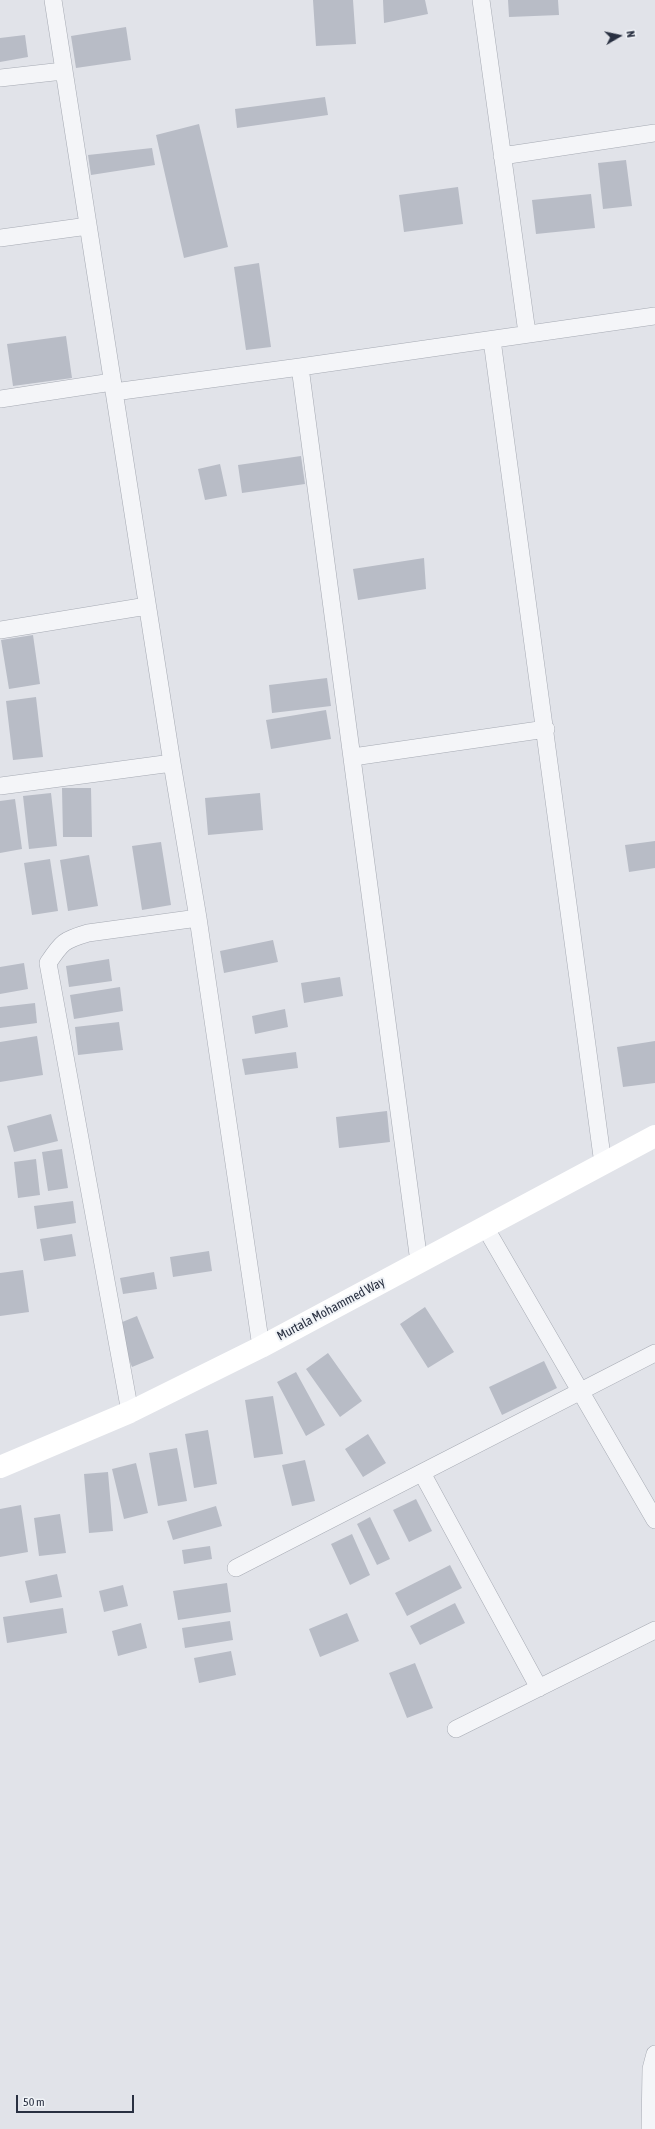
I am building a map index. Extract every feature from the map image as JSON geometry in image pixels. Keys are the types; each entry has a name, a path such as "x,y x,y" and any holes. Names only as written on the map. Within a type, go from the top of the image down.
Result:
{"street":[{"path":"53,0 147,606 198,918 261,1347"},
{"path":"481,0 527,333"},
{"path":"0,78 63,71"},
{"path":"502,156 655,133"},
{"path":"0,238 88,226"},
{"path":"0,399 300,367 492,340 527,333 655,316"},
{"path":"492,340 546,729 603,1164"},
{"path":"300,367 419,1262"},
{"path":"0,630 147,606"},
{"path":"353,758 546,729"},
{"path":"0,786 172,763"},
{"path":"130,1412 48,963 62,943 72,938 88,934 198,918"},
{"name":"Murtala Mohammed Way","path":"0,1467 130,1412 261,1347 655,1136"},
{"path":"485,1227 655,1520"},
{"path":"236,1568 655,1354"},
{"path":"422,1473 539,1688"},
{"path":"456,1729 655,1630"},
{"path":"650,2129 651,2069 655,2054"}],"building":[{"path":"313,0 353,0 356,44 316,46"},
{"path":"383,0 425,0 428,14 384,23"},
{"path":"508,0 558,0 559,15 509,17"},
{"path":"126,27 131,60 76,68 71,36"},
{"path":"25,35 28,57 0,62 0,38"},
{"path":"325,97 328,115 237,128 235,109"},
{"path":"199,124 228,247 184,258 156,135"},
{"path":"152,148 155,165 91,175 88,155"},
{"path":"626,160 632,206 603,209 598,163"},
{"path":"458,187 463,224 404,232 399,195"},
{"path":"591,194 595,228 536,234 532,200"},
{"path":"259,263 271,347 246,350 234,267"},
{"path":"66,336 72,378 13,386 7,344"},
{"path":"301,456 305,484 242,493 238,465"},
{"path":"220,464 227,496 205,500 198,469"},
{"path":"424,558 426,589 358,600 353,569"},
{"path":"33,635 40,684 9,689 1,640"},
{"path":"327,678 331,706 272,713 269,685"},
{"path":"36,697 43,757 13,760 6,701"},
{"path":"326,710 331,739 271,749 266,720"},
{"path":"62,788 91,788 92,837 63,837"},
{"path":"51,793 57,846 29,849 23,796"},
{"path":"260,793 263,830 208,835 205,798"},
{"path":"15,799 22,849 0,853 0,801"},
{"path":"655,841 655,868 629,872 625,845"},
{"path":"161,842 171,905 142,910 132,846"},
{"path":"89,855 98,906 68,911 60,860"},
{"path":"50,859 58,911 32,915 24,863"},
{"path":"273,940 278,962 224,973 220,951"},
{"path":"109,959 112,981 69,987 66,966"},
{"path":"24,963 28,989 0,994 0,967"},
{"path":"340,977 343,996 304,1003 301,983"},
{"path":"120,987 123,1011 74,1019 70,995"},
{"path":"35,1003 37,1023 0,1028 0,1007"},
{"path":"285,1009 288,1027 255,1034 252,1016"},
{"path":"119,1022 123,1050 78,1055 75,1027"},
{"path":"37,1036 43,1075 0,1082 0,1042"},
{"path":"655,1041 655,1083 623,1087 617,1047"},
{"path":"296,1052 298,1068 245,1075 242,1059"},
{"path":"387,1111 390,1142 339,1148 336,1117"},
{"path":"51,1114 58,1141 14,1152 7,1126"},
{"path":"62,1149 68,1188 48,1191 42,1152"},
{"path":"36,1159 40,1195 18,1198 14,1162"},
{"path":"73,1201 76,1223 37,1229 34,1206"},
{"path":"72,1234 76,1256 44,1261 40,1239"},
{"path":"209,1251 212,1271 173,1277 170,1257"},
{"path":"23,1270 29,1312 0,1316 0,1273"},
{"path":"154,1272 157,1289 123,1294 120,1278"},
{"path":"425,1307 454,1352 428,1368 400,1324"},
{"path":"137,1316 154,1358 132,1367 115,1325"},
{"path":"328,1353 362,1401 340,1417 306,1369"},
{"path":"544,1361 557,1388 502,1415 489,1387"},
{"path":"296,1372 325,1425 306,1436 277,1382"},
{"path":"273,1396 283,1454 254,1458 245,1400"},
{"path":"208,1430 217,1484 194,1488 185,1434"},
{"path":"368,1434 386,1463 363,1477 345,1449"},
{"path":"177,1448 187,1501 158,1506 149,1453"},
{"path":"305,1460 315,1501 292,1506 282,1465"},
{"path":"136,1463 148,1513 124,1519 112,1469"},
{"path":"108,1472 113,1531 89,1533 84,1474"},
{"path":"416,1499 432,1531 409,1542 393,1510"},
{"path":"21,1505 28,1552 0,1557 0,1509"},
{"path":"216,1506 222,1526 173,1540 167,1521"},
{"path":"60,1514 66,1553 39,1556 34,1518"},
{"path":"370,1517 390,1559 377,1565 357,1524"},
{"path":"352,1534 370,1575 350,1585 331,1544"},
{"path":"210,1546 212,1559 184,1564 182,1550"},
{"path":"450,1565 462,1588 407,1616 395,1593"},
{"path":"57,1574 62,1597 30,1603 25,1581"},
{"path":"227,1583 231,1612 178,1620 173,1591"},
{"path":"123,1585 128,1606 104,1612 99,1591"},
{"path":"455,1603 465,1623 420,1645 410,1626"},
{"path":"63,1608 67,1633 7,1643 3,1617"},
{"path":"347,1613 359,1641 320,1657 309,1629"},
{"path":"230,1621 233,1640 185,1648 182,1628"},
{"path":"141,1623 147,1648 118,1656 112,1631"},
{"path":"231,1651 236,1675 199,1683 194,1658"},
{"path":"415,1663 433,1708 407,1718 389,1673"}]}
